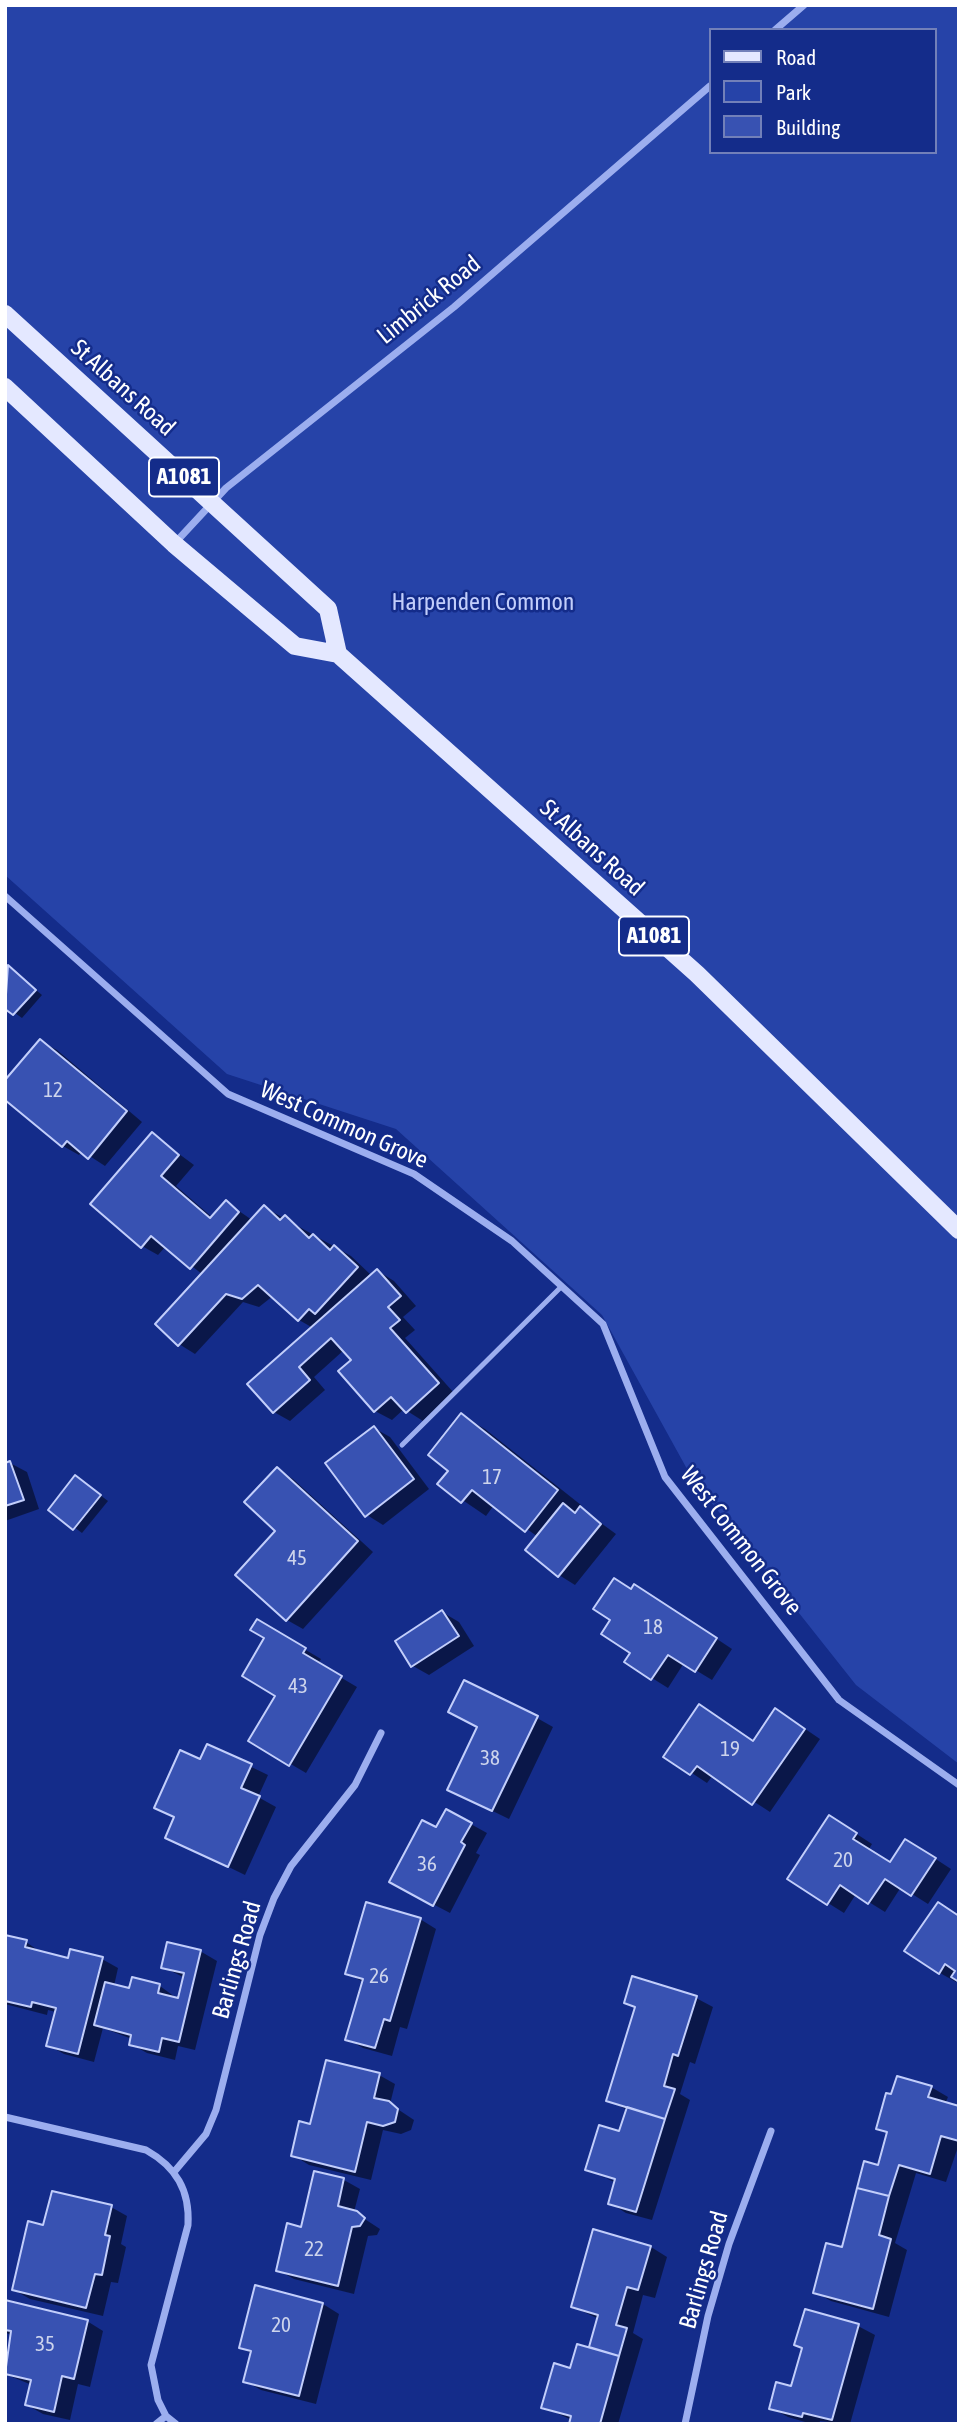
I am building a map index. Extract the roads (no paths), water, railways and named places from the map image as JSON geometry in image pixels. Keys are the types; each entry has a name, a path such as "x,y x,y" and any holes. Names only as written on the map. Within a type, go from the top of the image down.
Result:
{"main road":[{"name":"St Albans Road","path":"5,314 328,609 338,654 697,974 959,1230"},
{"name":"A1081","path":"5,387 174,544 295,646 338,654"}],"street":[{"path":"777,28 804,5"},
{"name":"Limbrick Road","path":"174,544 212,502 271,450 454,307 708,88"},
{"name":"West Common Grove","path":"5,896 228,1094 414,1174 512,1241 603,1324 665,1477 839,1700 959,1785"},
{"name":"Barlings Road","path":"174,2172 206,2134 216,2110 260,1935 274,1898 291,1866 355,1785 380,1733"},
{"path":"5,2117 125,2143 163,2160 174,2172 189,2204 188,2225 151,2365 152,2384 166,2416 176,2424"},
{"name":"Barlings Road","path":"685,2424 708,2316 726,2256 771,2131"},
{"path":"156,2424 166,2416"}],"lane":[{"path":"402,1445 562,1286"}],"park label":[{"name":"Harpenden Common","path":"483,602"}]}
